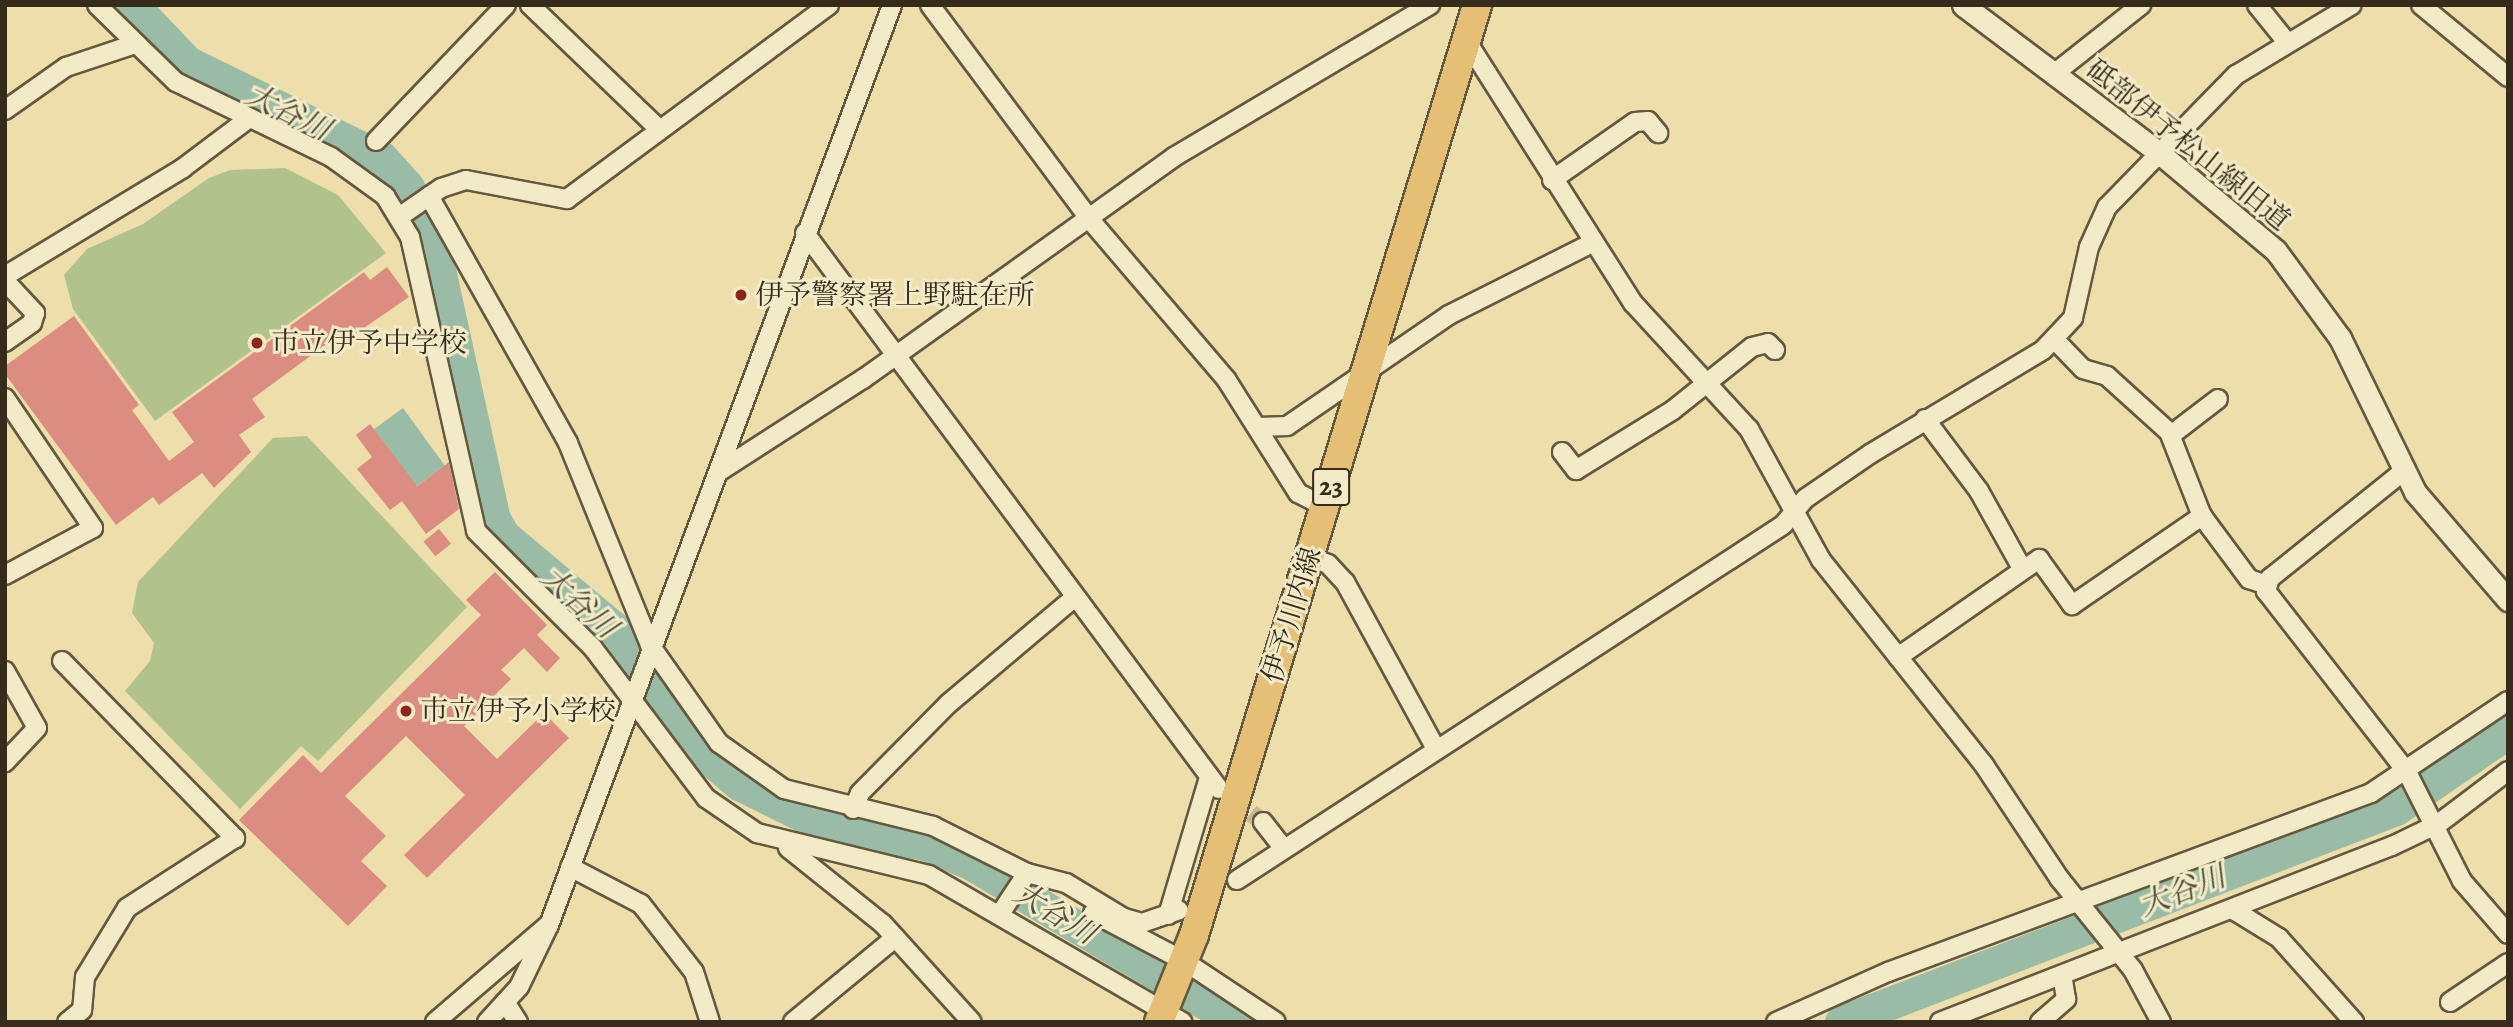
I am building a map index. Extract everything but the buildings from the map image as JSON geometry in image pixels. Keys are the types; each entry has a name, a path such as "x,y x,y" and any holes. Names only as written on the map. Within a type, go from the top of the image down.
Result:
{"main road":[{"name":"伊予川内線","path":"1170,1012 1477,5"}],"street":[{"path":"97,5 109,13 132,45 176,82 353,169 402,215 410,237 476,531 584,638 634,694 675,763 706,798 774,838 824,873 895,938 972,1022"},
{"path":"376,141 506,5"},
{"path":"530,5 660,130"},
{"path":"402,215 453,183 482,180 568,199 829,5"},
{"path":"487,1022 505,1003 549,925 648,649 720,471 805,233 892,5"},
{"path":"930,5 1091,221 1226,379 1298,493 1325,507"},
{"path":"720,471 1091,221 1174,157 1430,5"},
{"name":"砥部伊予松山線旧道","path":"1963,5 2157,151 2276,251 2340,338 2415,492 2508,600"},
{"path":"2055,73 2141,5"},
{"path":"2258,5 2286,41"},
{"path":"1237,880 1435,747 1783,525 1794,509 1925,419 2055,340 2083,292 2096,227 2157,151 2236,75 2286,41 2352,5"},
{"path":"2421,5 2505,69"},
{"path":"1466,40 1592,243 1633,303 1710,382 1749,429 1821,560 1984,765 2078,903 2118,951 2161,1022"},
{"path":"5,110 66,67 132,45"},
{"path":"5,342 32,323 35,313 5,279 183,168 248,119"},
{"path":"1552,180 1635,122 1648,121 1657,133"},
{"path":"426,198 568,443 648,649 705,727 738,760 784,789 853,809 933,826 1031,878 1276,1022"},
{"path":"805,233 1214,785 1174,913 1142,923 1124,918 1066,883 1031,878"},
{"path":"1258,427 1287,426 1362,380 1449,315 1592,243"},
{"path":"2055,340 2083,369 2108,376 2171,435 2203,516 2249,579 2266,585 2409,775 2437,821 2462,881 2508,934"},
{"path":"1562,452 1576,470 1710,382 1752,347 1768,344 1775,350"},
{"path":"5,398 93,528 5,575"},
{"path":"2171,435 2218,399"},
{"path":"1925,419 1979,491 2024,570"},
{"path":"2266,585 2405,470"},
{"path":"1898,657 2039,559 2072,605 2203,516"},
{"path":"1310,557 1328,564 1345,582 1435,747"},
{"path":"853,809 860,793 948,704 1074,598"},
{"path":"62,661 235,838 127,908 85,977 82,1010 67,1022"},
{"path":"5,671 37,728 5,762"},
{"path":"1776,1022 2078,903 2227,851 2409,775 2508,701"},
{"path":"1940,1022 2232,909 2437,821 2508,771"},
{"path":"1263,822 1283,848"},
{"path":"774,838 929,875 1002,910 1170,1012"},
{"path":"570,867 642,904 694,972 710,1022"},
{"path":"1002,910 1031,878"},
{"path":"2232,909 2279,938 2354,1022"},
{"path":"435,1022 549,925"},
{"path":"793,1022 895,938"},
{"path":"2450,1002 2508,963"},
{"path":"2039,1022 2066,999 2062,975"},
{"path":"505,1003 518,1022"}],"shaded area":[{"path":"285,168 338,195 386,253 155,421 73,309 64,275 87,249 143,224 209,178 230,170"},
{"path":"403,408 445,465 416,487 374,429"},
{"path":"307,436 467,607 318,761 301,746 240,809 125,691 150,661 154,643 132,613 138,582 273,438"}],"waterway":[{"name":"大谷川","path":"133,5 187,62 382,158 407,186 429,224 494,519 504,536 613,627 705,755 739,784 824,826 925,844 970,863 1237,1022"},
{"name":"大谷川","path":"1841,1022 2396,809 2508,732"}],"tunnel":[{"path":"1229,797 1263,822"}],"place":[{"name":"伊予警察署上野駐在所","path":"741,295"},
{"name":"市立伊予中学校","path":"257,343"},
{"name":"市立伊予小学校","path":"406,711"}]}
